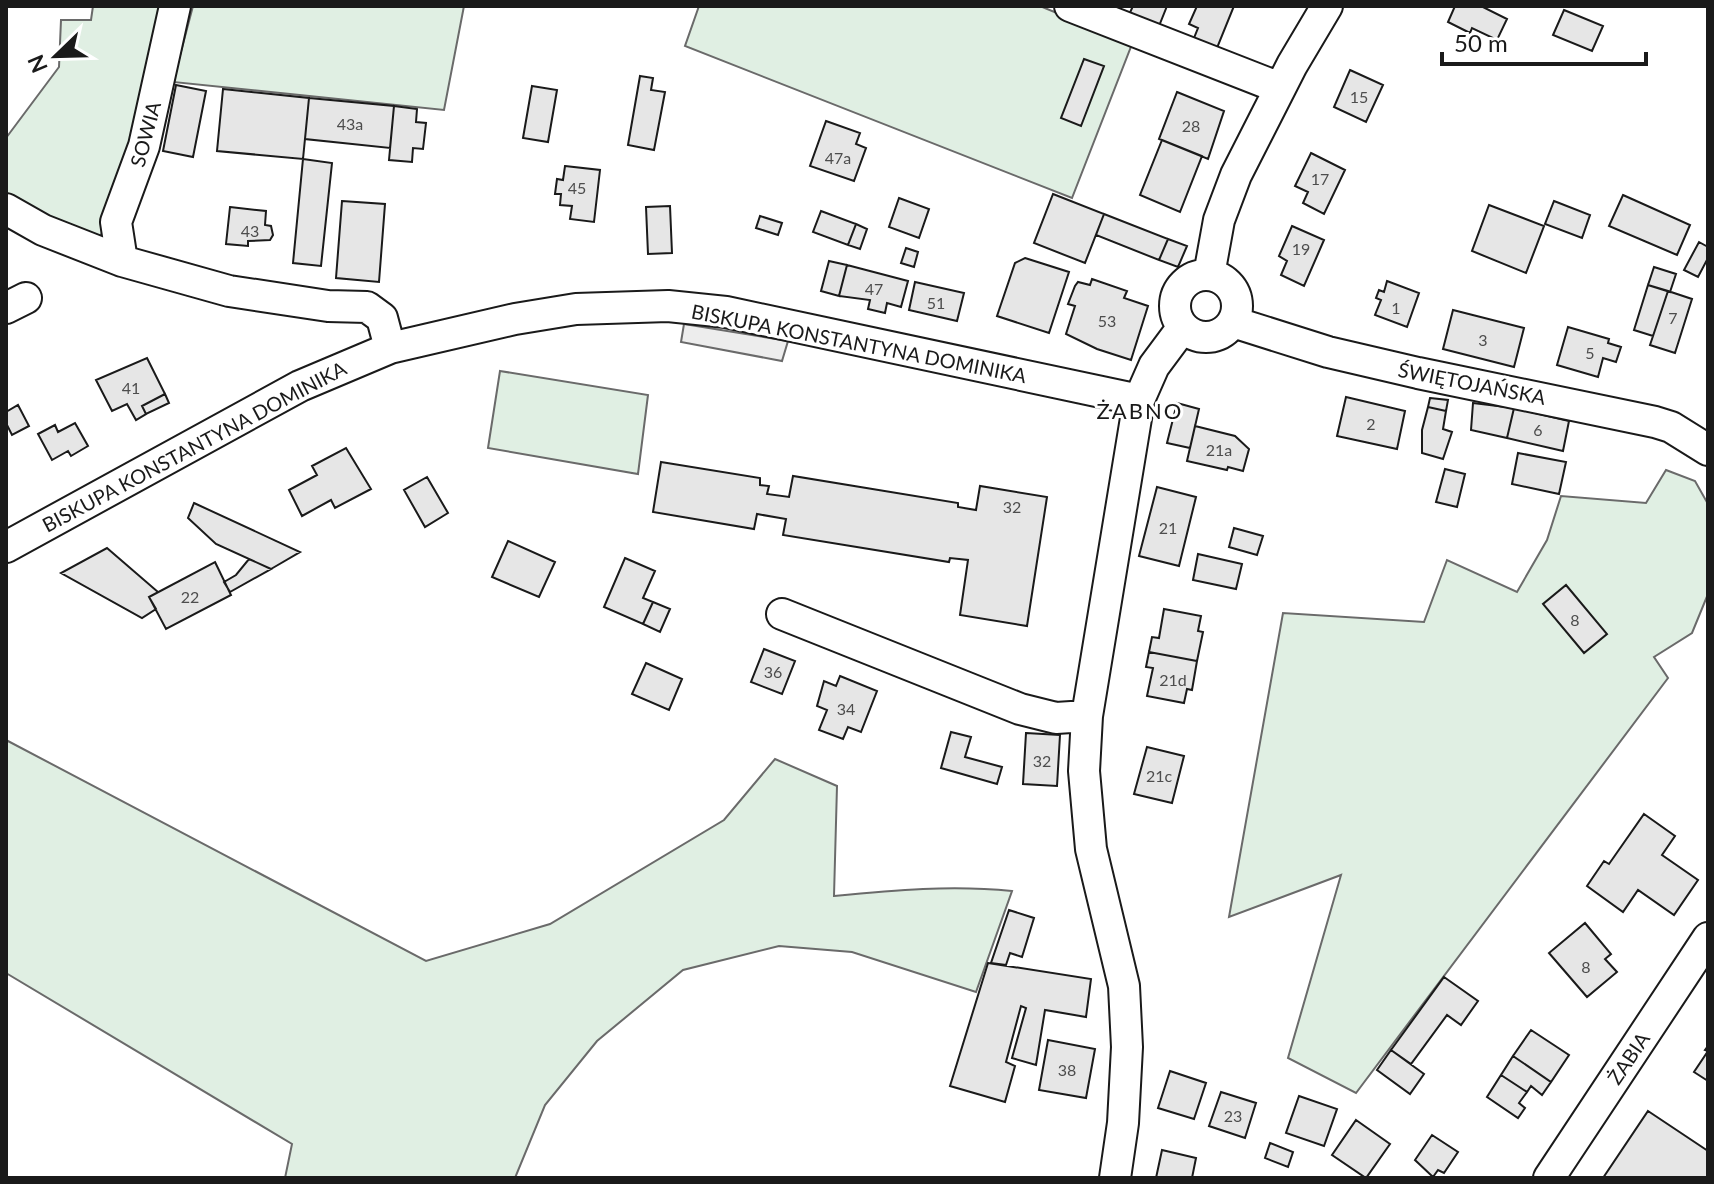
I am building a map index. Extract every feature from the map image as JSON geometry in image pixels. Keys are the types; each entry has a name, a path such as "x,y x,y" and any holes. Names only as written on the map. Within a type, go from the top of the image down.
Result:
{"street":[{"name":"SOWIA","path":"122,261 116,222 144,146 175,6"},
{"path":"1070,6 1280,88"},
{"path":"1209,275 1219,220 1236,175 1280,88 1327,6"},
{"path":"6,209 43,230 122,261 229,291 328,306 367,307 382,318 390,348"},
{"path":"1209,275 1224,280 1234,291 1238,307 1233,322 1223,332 1210,337 1195,335 1183,327 1175,310 1178,292 1191,279 1209,275"},
{"name":"BISKUPA KONSTANTYNA DOMINIKA","path":"6,547 300,386 390,348 515,319 576,309 668,306 726,312 1139,400"},
{"name":"ŚWIĘTOJAŃSKA","path":"1233,322 1328,352 1655,422 1671,427 1708,450"},
{"path":"1115,1178 1123,1123 1127,1047 1124,986 1091,849 1084,771 1087,716 1139,400 1154,366 1183,327"},
{"path":"782,614 1020,709 1056,718 1087,716"},
{"name":"ŻABIA","path":"1549,1178 1708,938"}],"green space":[{"path":"93,6 167,6 123,173 99,241 29,212 6,194 6,138 59,67 61,20 91,20"},
{"path":"193,6 464,6 444,110 173,82"},
{"path":"699,6 1040,6 1132,44 1072,198 685,46"},
{"path":"500,371 648,395 638,474 488,448"},
{"path":"1666,470 1695,481 1708,504 1708,594 1692,633 1654,657 1668,678 1356,1093 1288,1058 1341,875 1229,917 1283,613 1424,622 1447,560 1517,592 1547,540 1561,496 1646,503"},
{"path":"6,740 426,961 550,924 724,820 775,759 837,786 834,896 945,888 1012,891 976,992 852,952 779,946 683,970 597,1041 545,1105 515,1178 285,1178 292,1144 6,973"}],"shaded area":[{"path":"684,324 788,341 782,361 681,342"}],"building":[{"path":"1133,6 1167,6 1157,31 1127,19"},
{"path":"1197,6 1234,6 1217,48 1194,38 1198,28 1189,24"},
{"path":"1455,6 1481,6 1507,19 1497,40 1472,28 1470,33 1448,22"},
{"path":"1564,10 1603,26 1592,51 1553,35"},
{"path":"1084,59 1104,66 1081,126 1061,118"},
{"path":"1350,70 1383,85 1366,122 1334,107"},
{"path":"640,76 653,78 651,90 665,92 654,150 628,145"},
{"path":"176,85 206,91 193,157 163,151"},
{"path":"532,86 557,90 548,142 523,138"},
{"path":"223,89 309,98 303,159 217,151"},
{"path":"1177,92 1224,111 1208,159 1159,139"},
{"path":"309,98 394,106 390,148 305,139"},
{"path":"394,106 417,109 416,122 426,123 423,149 413,148 412,162 389,160"},
{"path":"826,121 860,133 856,144 866,148 854,181 810,166"},
{"path":"1162,140 1202,156 1180,212 1140,195"},
{"path":"1311,153 1345,170 1324,214 1303,203 1308,192 1295,186"},
{"path":"303,159 332,163 321,266 293,263"},
{"path":"565,166 600,170 594,222 570,219 572,206 560,205 561,194 555,194 557,179 563,180"},
{"path":"1053,194 1104,214 1085,263 1034,243"},
{"path":"1623,195 1690,225 1677,255 1609,226"},
{"path":"899,198 929,209 919,238 889,227"},
{"path":"342,201 385,204 379,282 336,278"},
{"path":"1554,201 1590,215 1582,238 1545,224"},
{"path":"1489,205 1544,226 1526,273 1472,251"},
{"path":"670,206 672,253 648,254 646,207"},
{"path":"230,207 266,211 265,225 271,226 273,235 270,240 248,241 248,246 226,244"},
{"path":"821,211 856,224 848,245 813,232"},
{"path":"1104,214 1168,239 1159,260 1096,235"},
{"path":"760,216 782,223 778,235 756,228"},
{"path":"856,224 867,229 860,249 848,245"},
{"path":"1292,226 1324,240 1304,286 1281,275 1287,261 1279,256"},
{"path":"1168,239 1187,246 1178,267 1159,260"},
{"path":"1699,242 1708,247 1708,258 1698,277 1684,270"},
{"path":"906,248 918,252 914,267 901,263"},
{"path":"1025,258 1069,272 1049,333 997,316 1015,263"},
{"path":"829,261 847,265 839,296 821,291"},
{"path":"847,265 908,281 901,307 887,303 885,313 868,309 870,300 839,296"},
{"path":"1654,267 1676,274 1670,292 1648,285"},
{"path":"1092,279 1127,291 1124,298 1148,306 1131,360 1097,349 1066,334 1075,306 1068,304 1075,286 1078,282 1090,285"},
{"path":"1387,281 1419,293 1407,327 1375,315 1381,300 1376,298 1379,290 1384,292"},
{"path":"915,282 964,293 957,321 909,310"},
{"path":"1648,285 1668,291 1653,336 1634,330"},
{"path":"1668,291 1692,299 1675,353 1650,345"},
{"path":"1453,310 1524,328 1514,367 1443,349"},
{"path":"1568,327 1609,339 1608,343 1621,347 1616,362 1603,358 1598,377 1557,365"},
{"path":"147,358 165,394 142,406 146,414 136,420 127,404 112,411 96,380"},
{"path":"165,394 169,403 146,414 142,406"},
{"path":"1346,397 1405,411 1397,449 1337,436"},
{"path":"1430,398 1448,400 1446,411 1428,407"},
{"path":"1177,403 1199,409 1190,448 1167,443"},
{"path":"1473,403 1514,408 1507,438 1471,430"},
{"path":"18,405 29,426 12,435 6,423 6,412"},
{"path":"1428,407 1446,411 1443,429 1452,432 1443,459 1422,453 1422,430"},
{"path":"1514,408 1569,421 1563,451 1507,438"},
{"path":"75,423 88,446 71,456 68,451 52,460 38,434 55,425 58,432"},
{"path":"1195,426 1235,436 1249,449 1243,471 1187,461"},
{"path":"346,448 371,489 335,508 331,500 302,516 289,490 317,475 312,466"},
{"path":"1518,453 1566,462 1559,494 1512,484"},
{"path":"661,462 760,478 760,485 769,486 767,494 789,497 793,476 958,503 958,507 976,510 980,486 1047,497 1027,626 960,615 968,560 950,558 949,562 783,535 786,519 757,514 754,529 653,512"},
{"path":"1445,469 1465,474 1457,507 1436,502"},
{"path":"427,477 448,513 425,527 404,490"},
{"path":"1157,487 1196,497 1179,566 1139,556"},
{"path":"194,503 300,552 271,569 216,544 188,518"},
{"path":"1234,528 1263,536 1257,555 1229,547"},
{"path":"508,541 555,562 539,597 492,577"},
{"path":"107,548 158,592 149,597 156,609 142,618 61,573"},
{"path":"1198,554 1242,564 1236,589 1193,580"},
{"path":"625,558 655,571 643,598 653,602 643,624 604,607"},
{"path":"249,559 271,569 230,592 224,582 236,575"},
{"path":"215,562 231,595 166,629 149,597"},
{"path":"1566,585 1607,634 1584,653 1543,604"},
{"path":"653,602 670,609 660,632 643,624"},
{"path":"1164,609 1201,616 1198,631 1203,632 1197,661 1149,652 1152,637 1159,638"},
{"path":"764,649 795,661 782,694 751,682"},
{"path":"1149,652 1197,661 1192,690 1187,689 1184,703 1147,696 1153,668 1146,667"},
{"path":"646,663 682,679 669,710 632,694"},
{"path":"840,676 877,691 861,732 848,727 843,739 819,730 827,710 817,706 824,681 836,686"},
{"path":"951,732 971,737 965,757 1002,767 997,784 941,768"},
{"path":"1026,733 1060,735 1057,786 1023,784"},
{"path":"1147,747 1184,756 1172,803 1134,794"},
{"path":"1644,814 1675,836 1662,855 1698,880 1674,915 1638,890 1623,912 1587,886 1604,861 1609,864"},
{"path":"1009,910 1034,918 1022,957 1010,953 1006,965 991,963"},
{"path":"1585,923 1611,954 1605,959 1617,972 1587,997 1549,953"},
{"path":"988,963 1091,979 1086,1017 1045,1010 1036,1065 1012,1058 1026,1008 1021,1006 1006,1062 1015,1066 1005,1102 950,1086"},
{"path":"1444,977 1478,1001 1461,1025 1447,1015 1411,1064 1391,1050"},
{"path":"1531,1030 1569,1055 1551,1082 1513,1056"},
{"path":"1048,1040 1095,1049 1086,1098 1039,1090"},
{"path":"1391,1050 1424,1074 1410,1094 1377,1070"},
{"path":"1708,1051 1708,1081 1694,1072"},
{"path":"1513,1056 1551,1082 1542,1095 1531,1086 1527,1092 1501,1075"},
{"path":"1170,1071 1206,1083 1194,1119 1158,1108"},
{"path":"1501,1075 1527,1092 1519,1103 1525,1108 1518,1118 1487,1097"},
{"path":"1221,1092 1256,1103 1245,1138 1209,1126"},
{"path":"1299,1096 1337,1109 1324,1146 1286,1133"},
{"path":"1648,1111 1708,1151 1708,1178 1603,1178"},
{"path":"1356,1120 1390,1144 1366,1178 1332,1155"},
{"path":"1432,1135 1458,1152 1444,1173 1438,1170 1433,1177 1415,1160"},
{"path":"1270,1143 1293,1152 1288,1167 1265,1158"},
{"path":"1162,1150 1196,1158 1192,1178 1156,1178"}],"district":[{"name":"ŻABNO","path":"1140,410"}]}
